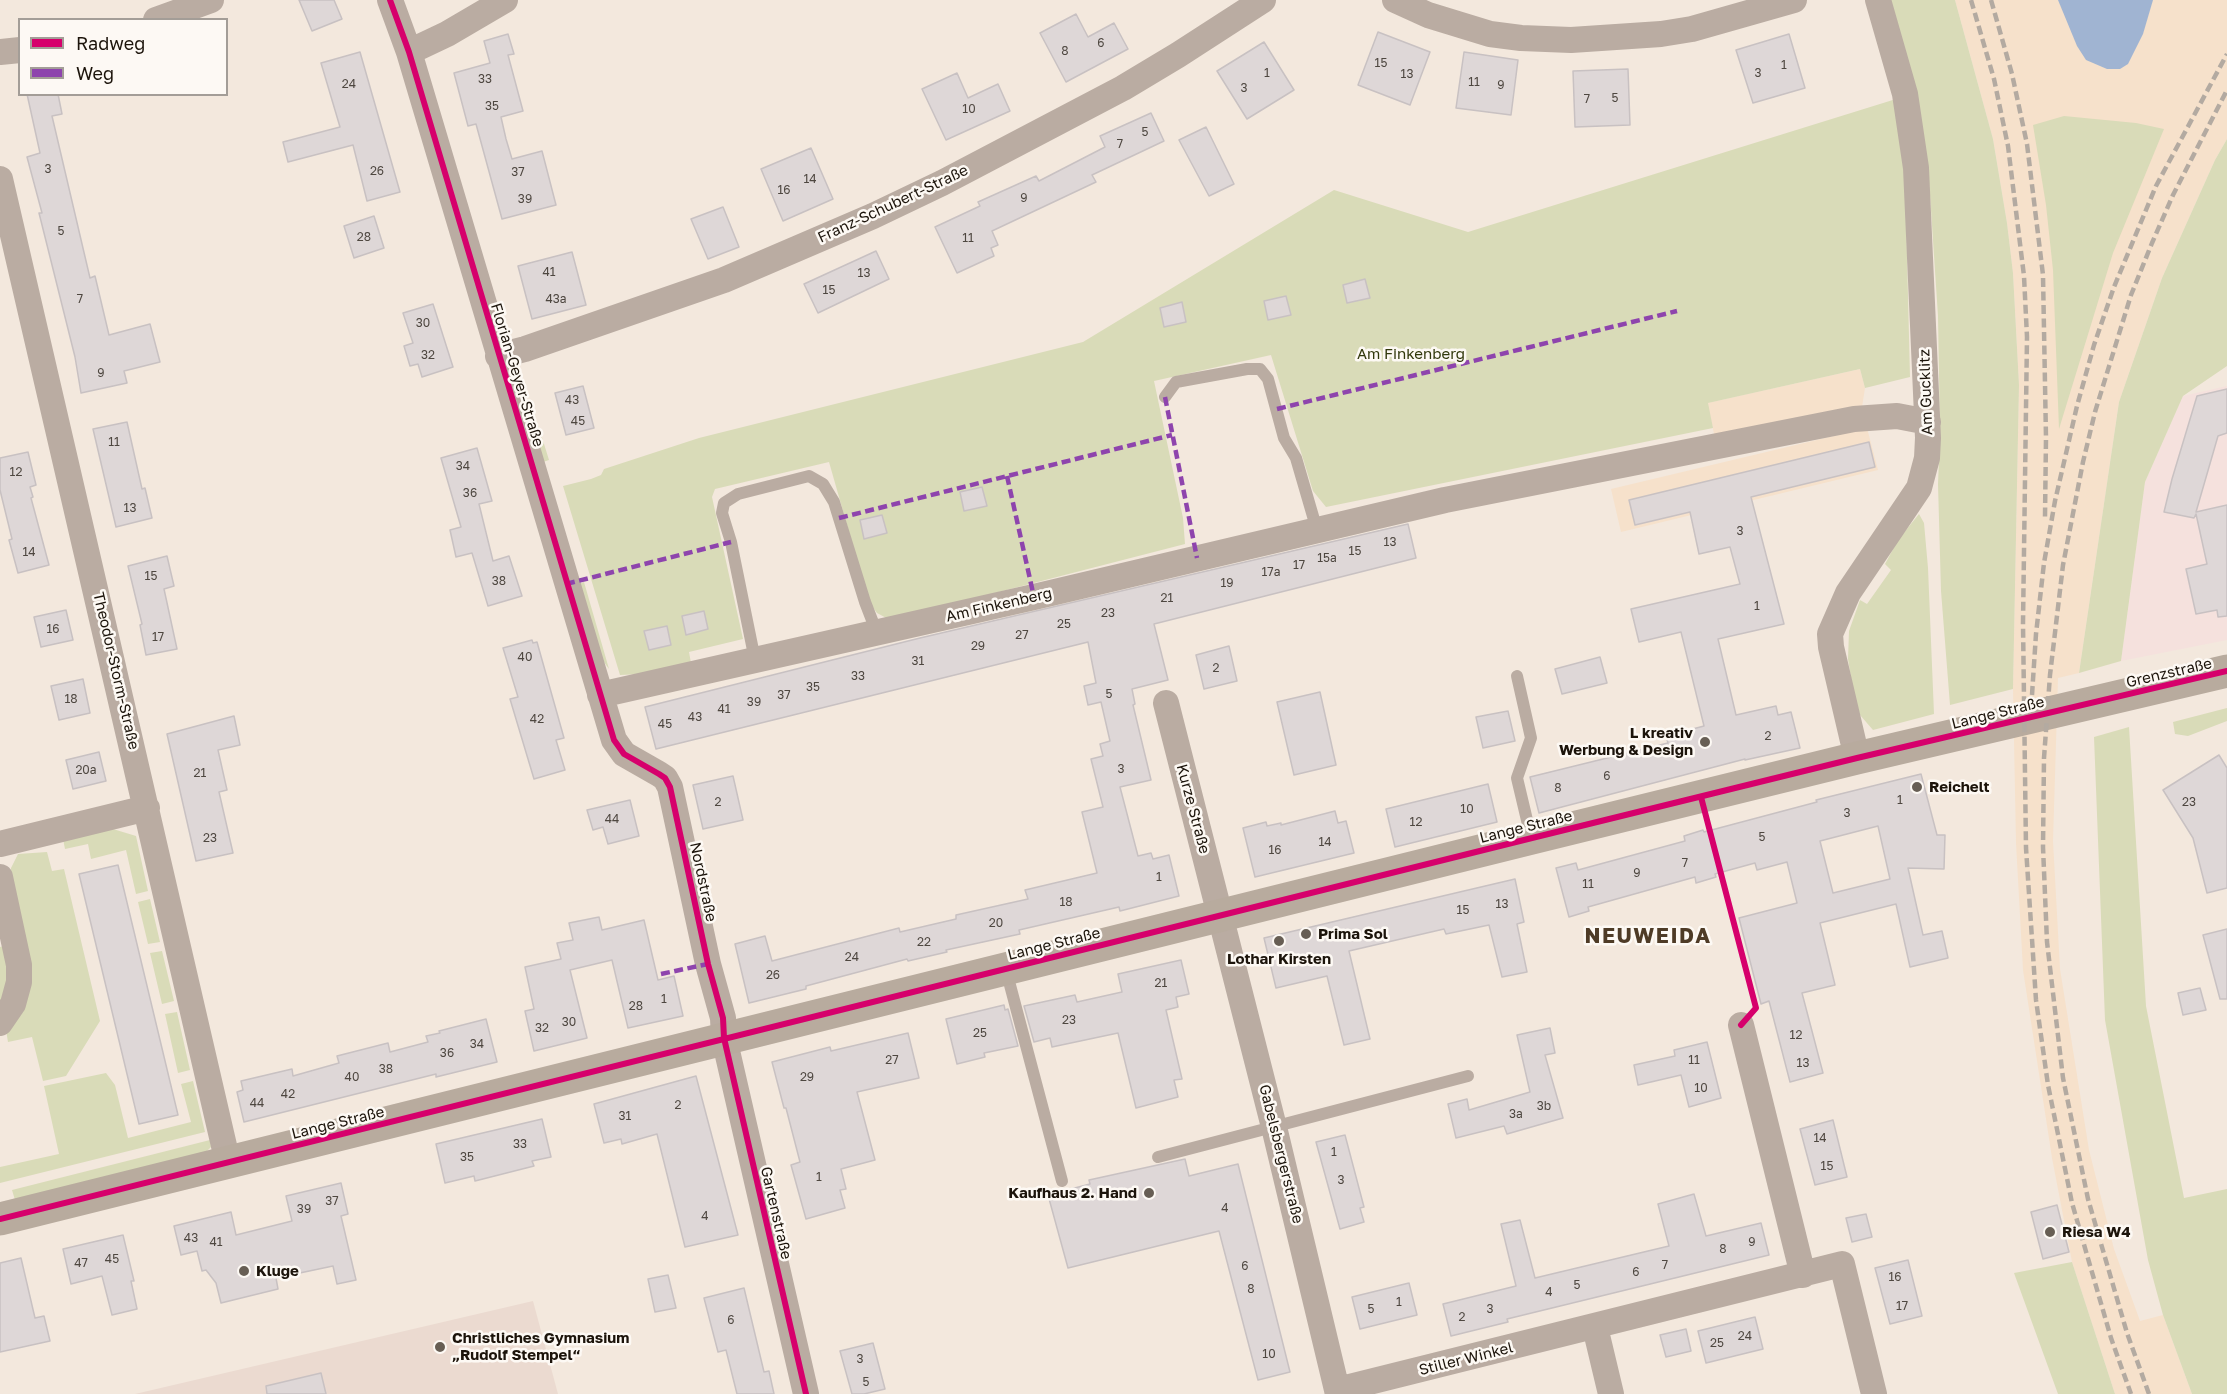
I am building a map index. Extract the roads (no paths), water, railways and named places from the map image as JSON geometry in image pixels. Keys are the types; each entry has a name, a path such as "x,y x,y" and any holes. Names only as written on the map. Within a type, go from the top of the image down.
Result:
{"street":[{"path":"162,18 211,0"},
{"name":"Florian-Geyer-Straße","path":"390,0 409,52 614,740 624,754"},
{"path":"409,52 447,34 505,0"},
{"name":"Franz-Schubert-Straße","path":"498,356 525,349 724,280 883,211 942,183 1123,88 1263,0"},
{"path":"1395,0 1428,15 1490,34 1571,40 1661,34 1692,29 1794,0"},
{"name":"Am Gucklitz","path":"1857,758 1830,634 1848,593 1919,488 1927,458 1928,422 1916,168 1905,94 1878,0"},
{"path":"0,52 18,50"},
{"name":"Theodor-Storm-Straße","path":"0,179 228,1163"},
{"name":"Am Finkenberg","path":"600,694 877,633 1445,500 1854,419 1897,416 1928,422"},
{"name":"Grenzstraße","path":"2115,697 2227,671"},
{"name":"Lange Straße","path":"0,1219 1532,838 2115,697"},
{"name":"Kurze Straße","path":"1166,703 1221,915"},
{"name":"Nordstraße","path":"624,754 665,778 669,787 708,964 723,1018 724,1038"},
{"path":"0,844 147,808"},
{"path":"0,877 19,964 19,982 13,1004 0,1023"},
{"name":"Gabelsbergerstraße","path":"1221,915 1338,1392"},
{"path":"1741,1024 1803,1275"},
{"name":"Gartenstraße","path":"724,1038 806,1394"},
{"name":"Stiller Winkel","path":"1338,1392 1842,1264 1874,1394"},
{"path":"1595,1327 1611,1394"}],"lane":[{"path":"1165,397 1176,382 1247,369 1260,369 1268,378 1284,438 1296,458 1317,530"},
{"path":"755,660 731,542 722,513 724,503 738,494 809,476 823,484 834,502 877,633"},
{"path":"1517,676 1531,738 1517,778 1532,838"},
{"path":"1006,968 1062,1181"},
{"path":"1158,1157 1468,1076"}],"water":[{"path":"2058,0 2153,0 2143,34 2128,64 2120,69 2107,69 2086,60 2077,46"}],"railway":[{"path":"1971,0 1994,79 2008,146 2024,276 2027,337 2023,623 2026,848 2036,1000 2048,1085 2072,1203 2111,1338 2131,1394"},
{"path":"1991,0 2012,74 2027,144 2043,275 2045,517"},
{"path":"2032,695 2044,563 2055,501 2094,345 2114,287 2156,186 2227,54"},
{"path":"2149,1394 2127,1333 2088,1199 2063,1078 2047,942 2043,847 2044,758 2050,675 2063,565 2095,412 2131,295 2152,243 2173,195 2227,90"}],"place":[{"name":"L kreativ Werbung & Design","path":"1705,742"},
{"name":"Reichelt","path":"1917,787"},
{"name":"Prima Sol","path":"1306,934"},
{"name":"Lothar Kirsten","path":"1279,941"},
{"name":"Kaufhaus 2. Hand","path":"1149,1193"},
{"name":"Riesa W4","path":"2050,1232"},
{"name":"Kluge","path":"244,1271"},
{"name":"Christliches Gymnasium „Rudolf Stempel“","path":"440,1347"}],"district":[{"name":"NEUWEIDA","path":"1648,936"}]}
